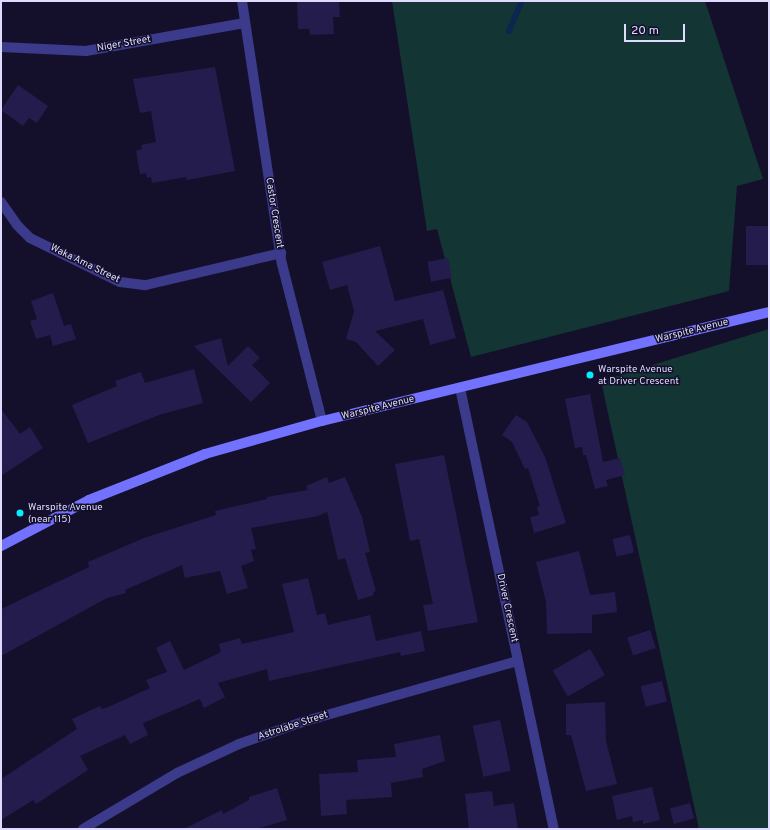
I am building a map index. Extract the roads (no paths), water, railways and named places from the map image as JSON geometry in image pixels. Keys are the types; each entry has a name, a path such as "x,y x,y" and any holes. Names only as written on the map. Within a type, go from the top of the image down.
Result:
{"main road":[{"name":"Warspite Avenue","path":"1,546 50,518 146,475 205,454 322,421 769,312"}],"street":[{"name":"Castor Crescent","path":"242,1 281,253 322,421"},
{"name":"Niger Street","path":"1,47 86,51 245,23"},
{"name":"Waka Ama Street","path":"1,202 17,225 30,238 120,282 146,285 281,253"},
{"name":"Driver Crescent","path":"460,388 554,829"},
{"name":"Astrolabe Street","path":"83,829 178,773 239,744 302,722 518,661"}],"waterway":[{"path":"509,31 522,1"}],"place":[{"name":"Warspite Avenue at Driver Crescent","path":"590,375"},
{"name":"Warspite Avenue (near 115)","path":"20,513"}]}
